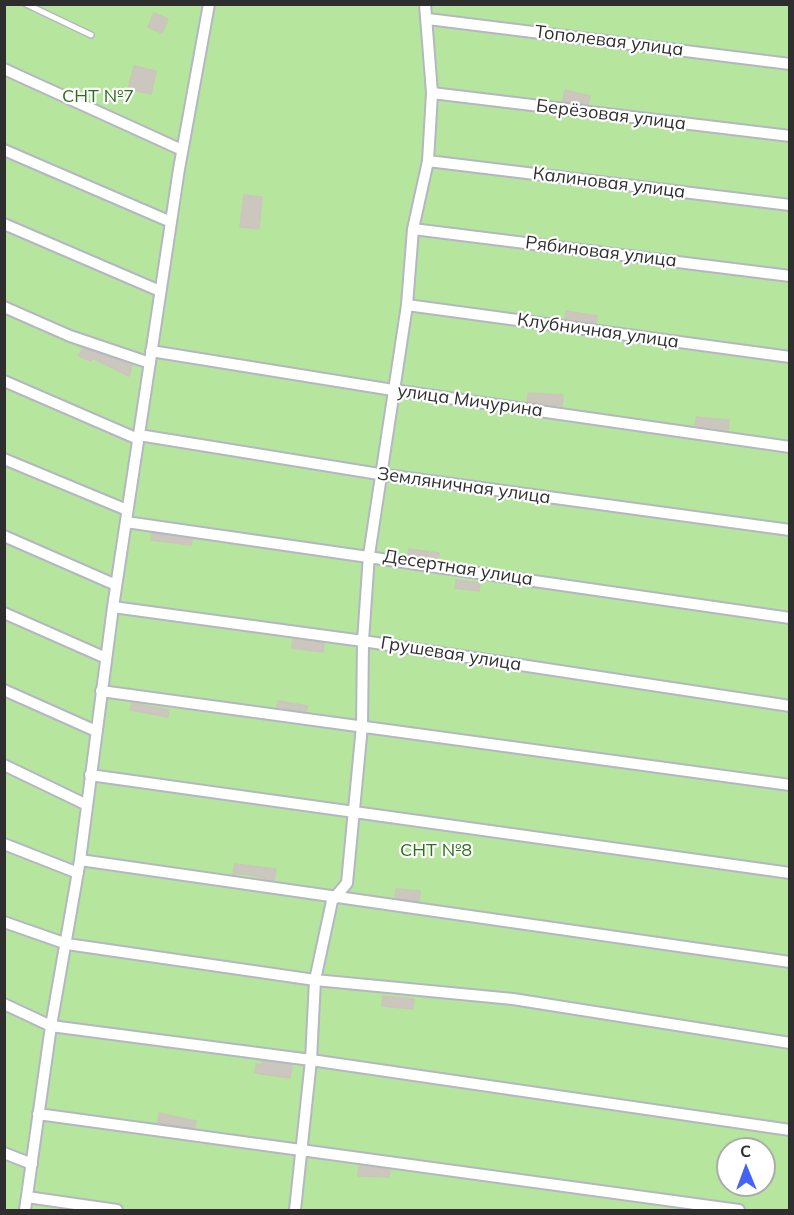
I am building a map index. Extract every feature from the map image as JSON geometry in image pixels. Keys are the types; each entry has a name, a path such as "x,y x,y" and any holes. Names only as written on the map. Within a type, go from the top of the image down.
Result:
{"street":[{"path":"25,1210 51,1026 80,860 101,691 160,291 182,150 209,4"},
{"path":"295,1210 311,1060 315,980 334,898 347,883 362,726 363,641 369,555 379,474 407,305 413,229 428,161 432,93 428,18 425,4"},
{"name":"Тополевая улица","path":"428,18 789,64"},
{"path":"4,69 182,150"},
{"name":"Берёзовая улица","path":"432,93 789,136"},
{"path":"4,150 171,222"},
{"name":"Калиновая улица","path":"428,161 789,205"},
{"path":"4,224 160,291"},
{"name":"Рябиновая улица","path":"413,229 789,276"},
{"name":"Клубничная улица","path":"407,305 789,357"},
{"name":"улица Мичурина","path":"4,307 70,336 150,357 789,447"},
{"name":"Земляничная улица","path":"4,381 138,437 379,474 789,530"},
{"name":"Десертная улица","path":"4,459 127,516 789,618"},
{"path":"4,536 116,585"},
{"name":"Грушевая улица","path":"113,607 363,641 789,706"},
{"path":"4,613 106,658"},
{"path":"4,690 96,730"},
{"path":"101,691 789,785"},
{"path":"4,765 86,804"},
{"path":"90,775 789,873"},
{"path":"4,844 78,873"},
{"path":"80,860 789,962"},
{"path":"4,922 27,932 67,944 315,980 513,999 789,1043"},
{"path":"4,1004 51,1026 311,1060 789,1130"},
{"path":"39,1114 739,1210"},
{"path":"4,1153 32,1164"},
{"path":"27,1197 117,1210"}],"lane":[{"path":"26,4 91,35"}],"green space":[{"name":"СНТ №8","path":"5,5 789,5 789,1210 5,1210"}],"building":[{"path":"154,13 168,19 162,33 148,27"},
{"path":"134,66 156,71 151,94 128,89"},
{"path":"565,90 590,96 588,104 563,101"},
{"path":"244,195 262,197 259,229 240,227"},
{"path":"566,311 597,316 596,323 565,319"},
{"path":"83,348 132,365 129,376 92,358 91,361 79,356"},
{"path":"528,393 563,395 562,406 527,402"},
{"path":"696,417 729,420 728,430 695,425"},
{"path":"152,533 192,539 191,545 151,540"},
{"path":"409,549 439,553 438,560 408,555"},
{"path":"456,580 480,583 479,591 455,588"},
{"path":"293,639 324,643 323,652 292,648"},
{"path":"278,701 308,706 306,711 277,707"},
{"path":"132,703 169,710 168,717 130,710"},
{"path":"235,864 276,869 274,880 233,874"},
{"path":"396,889 420,891 419,901 395,898"},
{"path":"383,996 414,999 413,1009 382,1006"},
{"path":"262,1061 292,1065 290,1078 255,1073 256,1064 262,1065"},
{"path":"159,1113 196,1121 195,1128 158,1123"},
{"path":"359,1166 390,1170 389,1177 358,1176"}],"park label":[{"name":"СНТ №7","path":"98,97"}]}
